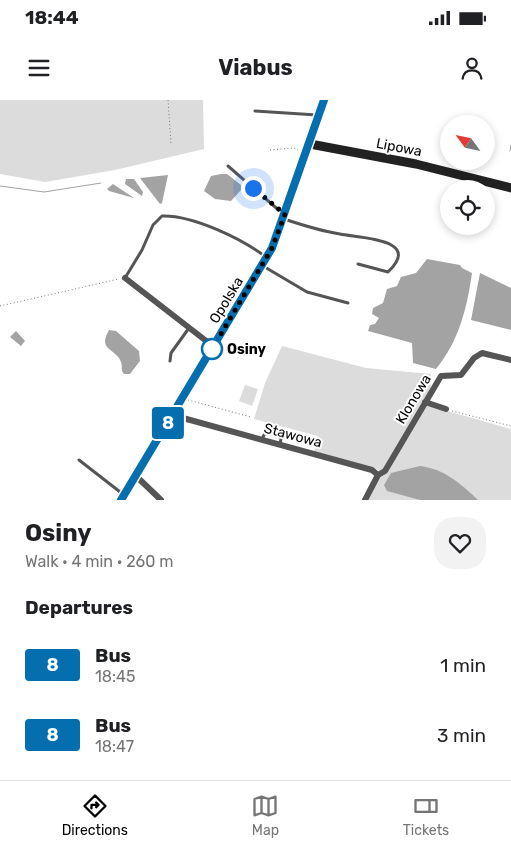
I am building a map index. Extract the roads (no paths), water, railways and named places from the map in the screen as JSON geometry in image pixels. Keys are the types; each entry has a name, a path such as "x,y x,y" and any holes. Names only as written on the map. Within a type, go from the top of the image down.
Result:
{"street":[{"name":"Opolska","path":"123,498 264,262 284,216 324,100"},
{"name":"Lipowa","path":"310,144 416,164 511,188"},
{"path":"125,278 214,347"},
{"name":"Klonowa","path":"378,475 385,471 441,376 461,375 478,355 487,354 511,360"},
{"path":"425,402 446,409"},
{"name":"Stawowa","path":"172,415 372,470 378,475"},
{"path":"366,500 378,475"},
{"path":"136,476 160,500"}],"lane":[{"path":"255,111 320,116"},
{"path":"228,166 284,216 341,235 385,241 396,249 398,255 394,266 388,272 358,264"},
{"path":"125,278 142,250 153,225 162,216 196,222 244,242 264,262 307,292 348,303"},
{"path":"170,361 171,353 189,328"},
{"path":"262,440 265,433 276,432 281,439 280,445"},
{"path":"79,460 123,498"}],"waterway":[{"path":"510,151 511,145"},
{"path":"0,186 44,192 101,183"}],"place":[{"name":"Osiny","path":"212,349"}]}
